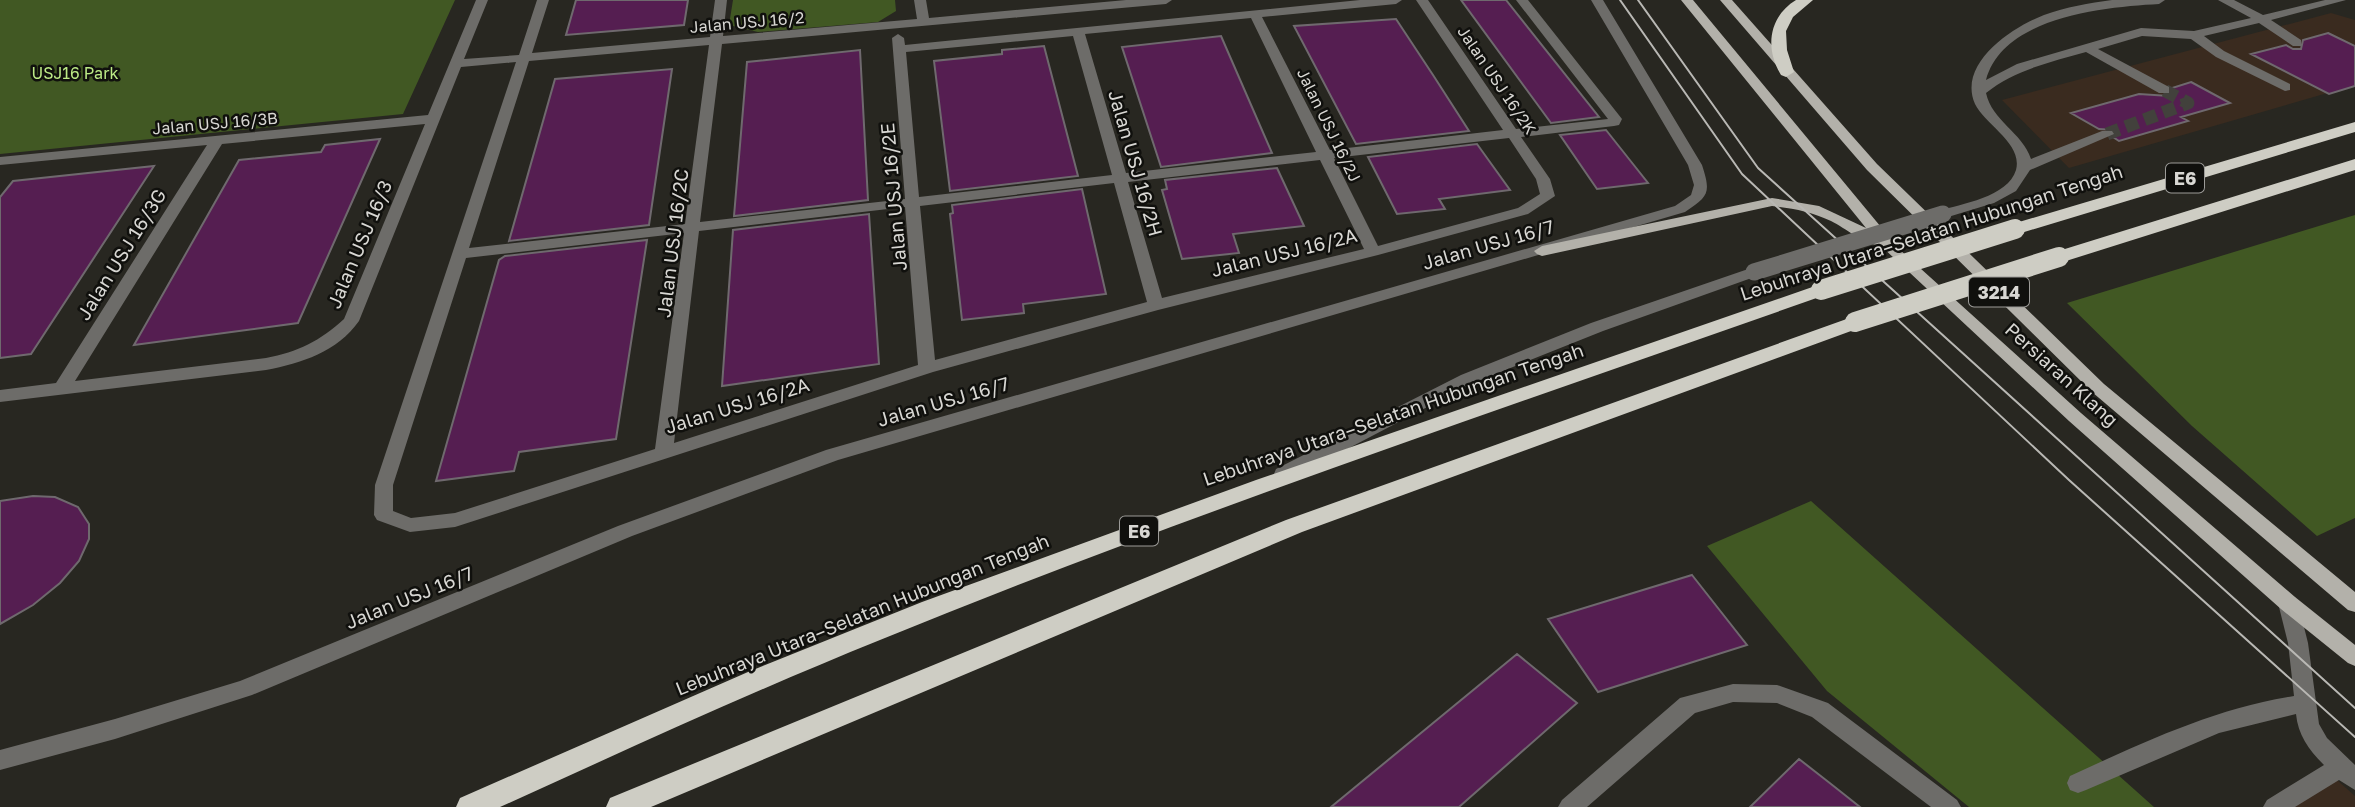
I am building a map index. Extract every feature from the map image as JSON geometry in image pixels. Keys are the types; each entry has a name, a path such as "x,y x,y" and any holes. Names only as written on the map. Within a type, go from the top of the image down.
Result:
{"highway":[{"path":"1786,72 1777,51 1777,33 1785,16 1806,0"},
{"name":"Lebuhraya Utara–Selatan Hubungan Tengah","path":"470,807 801,661 930,609 1258,487 1821,290 2355,127"},
{"name":"E6","path":"620,807 1294,526 1855,322 2355,164"}],"main road":[{"name":"Persiaran Klang","path":"1687,0 1895,253 2075,417 2288,603 2355,657"},
{"name":"Persiaran Klang","path":"1726,0 1786,72 1872,167 2098,388 2355,604"},
{"path":"1542,251 1772,202 1808,206 1842,219 1895,253"},
{"path":"2298,557 2355,593"}],"street":[{"name":"Jalan USJ 16/3","path":"0,396 266,364 293,359 327,345 351,321 482,0"},
{"name":"Jalan USJ 16/2A","path":"543,0 384,485 384,514 410,526 455,520 664,450 927,368 1156,304 1373,252 1523,211 1549,196 1543,179"},
{"name":"Jalan USJ 16/2C","path":"664,450 721,0"},
{"path":"920,0 924,22"},
{"name":"Jalan USJ 16/2","path":"456,64 1166,0"},
{"path":"899,49 1396,0"},
{"name":"Jalan USJ 16/2K","path":"1422,0 1543,179"},
{"path":"459,254 1614,122 1615,119 1522,0"},
{"name":"Jalan USJ 16/7","path":"0,760 115,729 244,689 625,531 832,454 1680,209 1698,197 1702,185 1695,165 1597,0"},
{"path":"1258,487 1467,379 1597,327 1754,272 1990,200 2017,183 2024,167 2020,150 1982,105 1978,80 1982,67 2007,40 2043,18 2078,8 2159,0"},
{"path":"2224,0 2247,10 2297,43"},
{"path":"2308,0 2355,8"},
{"path":"1979,92 1996,78 2141,32 2194,35 2340,0"},
{"name":"Jalan USJ 16/2J","path":"1255,14 1373,252"},
{"name":"Jalan USJ 16/2E","path":"897,24 927,368"},
{"name":"Jalan USJ 16/2H","path":"1078,31 1156,304"},
{"path":"2194,35 2220,54 2285,87"},
{"path":"2088,48 2164,90"},
{"name":"Jalan USJ 16/3B","path":"1,162 433,119"},
{"path":"2024,167 2106,134"},
{"name":"Jalan USJ 16/3G","path":"61,389 217,140"},
{"path":"2275,807 2347,773 2319,745 2308,726 2298,643 2288,603"},
{"path":"1570,807 1688,705 1734,692 1777,694 1820,710 1949,807"},
{"path":"2078,783 2214,723 2268,708 2305,703"}],"shaded area":[{"path":"2331,13 2355,20 2355,85 2069,168 2002,100"},
{"path":"2337,780 2355,796 2355,807 2294,807"}],"green space":[{"name":"USJ16 Park","path":"0,0 455,0 403,114 0,154"},
{"path":"733,0 895,0 896,11 878,22 758,32 729,25"},
{"path":"2355,215 2355,518 2317,536 2192,426 2067,303"},
{"path":"1811,501 2154,807 1969,807 1827,691 1707,546"}],"building":[{"path":"576,0 688,0 684,25 566,35"},
{"path":"1461,0 1506,0 1599,117 1551,123"},
{"path":"1396,19 1469,131 1356,144 1294,26"},
{"path":"2328,33 2355,46 2355,86 2329,94 2251,54 2286,45 2301,49 2303,40"},
{"path":"1221,36 1272,153 1161,167 1122,47"},
{"path":"1044,46 1078,176 950,191 934,61 1002,54 1002,50"},
{"path":"860,50 868,200 734,216 747,62"},
{"path":"672,69 649,225 509,241 555,79"},
{"path":"2191,82 2230,103 2181,117 2188,121 2119,141 2113,137 2117,135 2114,130 2099,129 2071,113 2139,94 2169,96 2172,88"},
{"path":"1606,130 1648,183 1597,189 1560,135"},
{"path":"380,139 298,323 134,345 239,160 321,152 325,145"},
{"path":"1477,144 1510,190 1439,199 1445,209 1397,214 1368,157"},
{"path":"154,166 31,354 0,358 0,197 13,181"},
{"path":"1277,168 1304,226 1233,234 1239,253 1182,259 1162,190 1167,189 1165,180"},
{"path":"1082,189 1106,294 1023,304 1024,313 962,320 950,214 953,213 952,205"},
{"path":"869,214 879,364 722,386 733,230"},
{"path":"647,240 616,439 519,452 514,471 436,481 499,260 505,256"},
{"path":"33,496 55,497 78,507 89,524 89,539 79,561 60,583 33,605 0,624 0,501"},
{"path":"1692,575 1747,645 1598,692 1548,619"},
{"path":"1517,654 1577,703 1459,807 1331,807"},
{"path":"1799,759 1831,784 1860,807 1750,807"}],"tunnel":[{"path":"2107,134 2188,103 2164,90"}],"tram line":[{"path":"1620,0 1742,174 2069,480 2355,737"},
{"path":"1638,0 1758,168 2355,708"}]}
